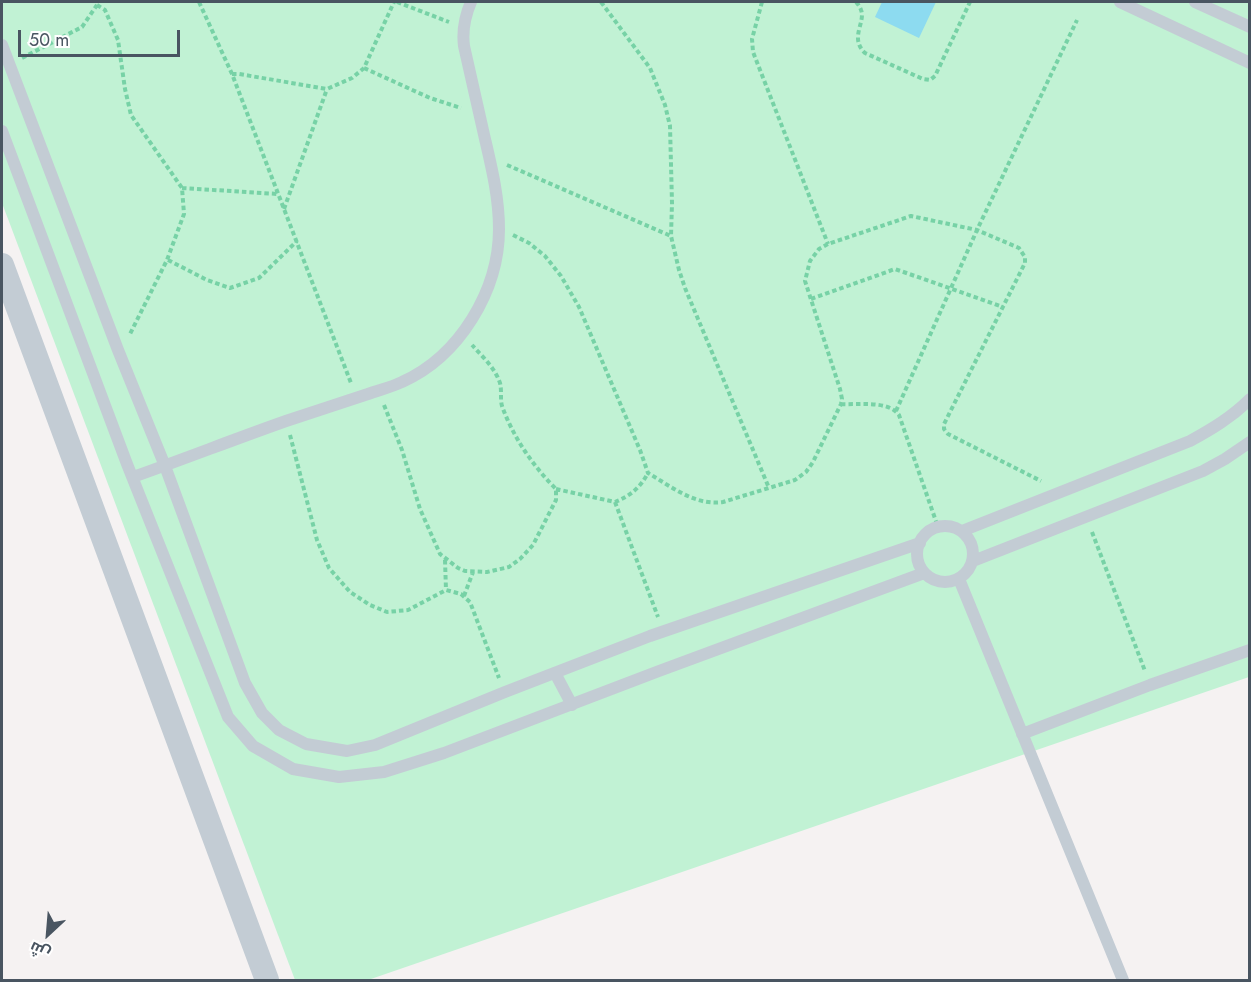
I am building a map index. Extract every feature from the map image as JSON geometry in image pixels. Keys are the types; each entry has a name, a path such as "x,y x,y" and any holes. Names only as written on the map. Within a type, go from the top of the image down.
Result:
{"street":[{"path":"2,265 267,981"}],"lane":[{"path":"133,477 286,421 402,382 441,355 462,333 487,291 499,243 498,196 464,46 465,17 471,2"},
{"path":"1120,2 1250,63"},
{"path":"1195,2 1250,27"},
{"path":"2,45 118,350 165,466 245,683 262,713 279,730 306,744 347,751 375,745 663,632 920,543"},
{"path":"2,131 133,477 228,717 253,747 293,769 339,777 384,772 444,753 924,573"},
{"path":"962,531 1190,441 1228,418 1250,399"},
{"path":"973,561 1203,471 1226,459 1250,442"},
{"path":"938,527 954,527 962,531 972,544 974,553 968,572 950,582 940,582 924,573 917,555 924,536 930,530 938,527"},
{"path":"959,579 1123,981"},
{"path":"1022,734 1250,650"},
{"path":"555,674 572,705"}],"path":[{"path":"199,2 232,74 356,398"},
{"path":"232,74 327,89 352,78 364,68 395,2 464,28"},
{"path":"601,2 650,68 665,105 670,126 671,236 679,270 769,488"},
{"path":"762,2 752,39 753,51 828,244"},
{"path":"856,2 861,10 862,19 858,31 862,50 923,79 930,80 935,76 970,2"},
{"path":"9,65 82,27 98,3 105,10 118,40 131,115 182,188 184,214 167,260 129,337 118,350"},
{"path":"896,411 977,230 1077,20"},
{"path":"364,68 430,98 479,114"},
{"path":"284,209 327,89"},
{"path":"489,157 671,236"},
{"path":"182,188 278,194"},
{"path":"499,228 537,249 561,276 579,307 648,473 691,498 708,503 723,502 795,480 810,467 841,404 840,389 805,281 807,270 819,249 911,216 977,230 1019,248 1025,257 1025,263 944,424 944,429 948,434 1062,492"},
{"path":"167,260 207,280 230,288 259,278 297,241"},
{"path":"811,298 895,268 1003,307"},
{"path":"462,333 495,373 500,382 501,403 512,428 537,467 556,489 615,502 638,489 648,473"},
{"path":"378,390 402,450 420,508 440,554 458,568 472,572 499,570 509,567 520,559 533,545 556,500 556,489"},
{"path":"841,404 884,405 896,411 938,527"},
{"path":"286,421 317,540 329,568 350,592 370,605 387,612 408,610 446,590 464,596 470,602 505,693"},
{"path":"615,502 663,632"},
{"path":"1087,517 1150,685"},
{"path":"445,560 446,590"},
{"path":"464,596 472,572"}],"green space":[{"path":"2,2 1249,2 1249,677 368,980 295,980 2,203"}],"water":[{"path":"882,2 936,2 919,38 875,17"}]}
